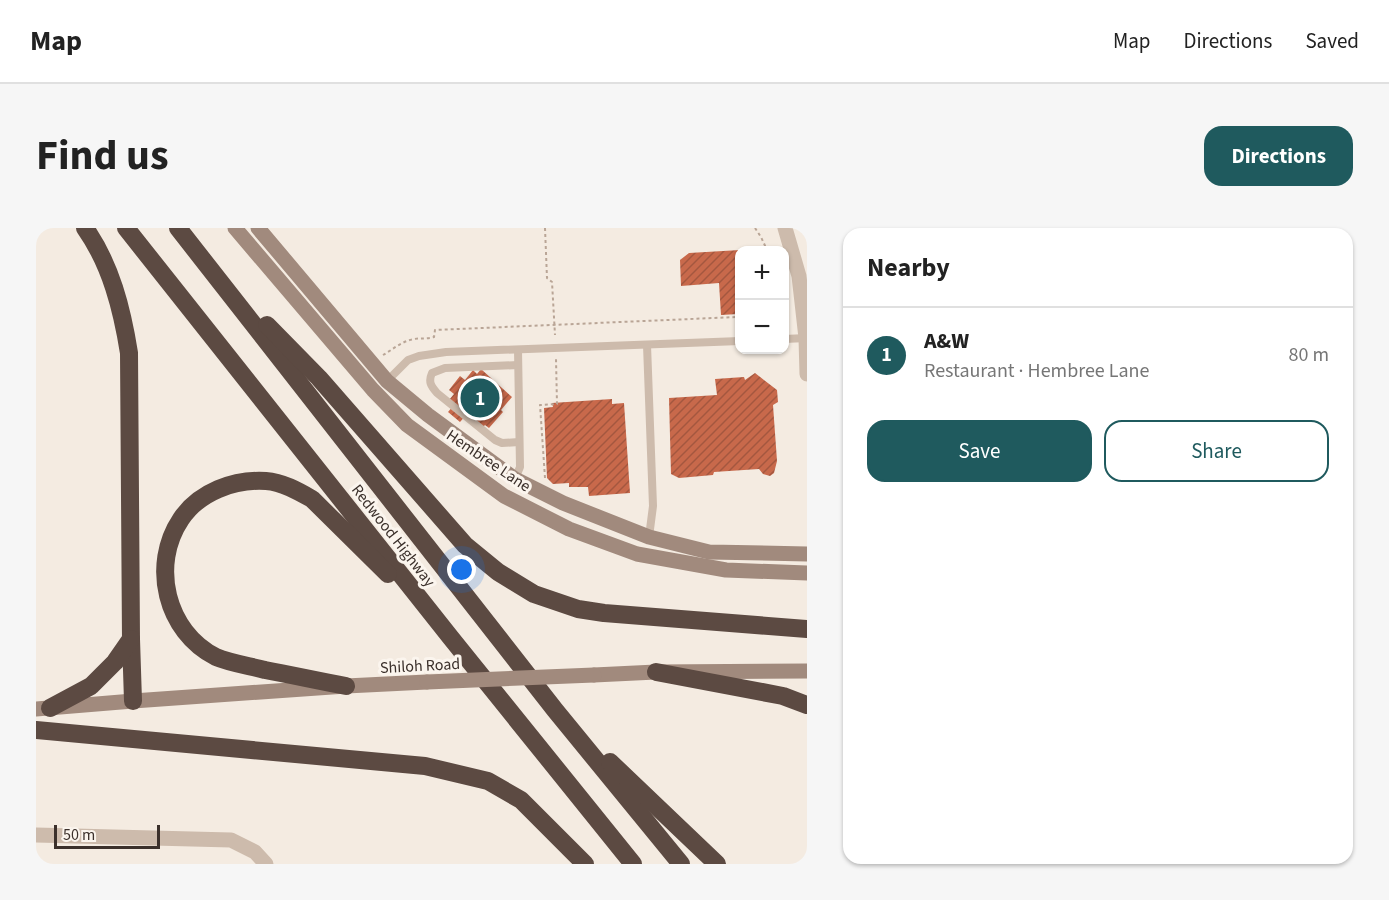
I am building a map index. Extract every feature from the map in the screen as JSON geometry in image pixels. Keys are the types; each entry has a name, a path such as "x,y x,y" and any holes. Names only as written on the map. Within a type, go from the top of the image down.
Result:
{"highway":[{"path":"85,228 93,239 109,273 122,312 129,353 133,701"},
{"name":"Redwood Highway","path":"126,228 633,864"},
{"name":"Redwood Highway","path":"178,228 555,710 681,864"},
{"path":"201,257 319,378 465,545 498,572 534,594 578,609 807,629"},
{"path":"346,686 217,657 197,644 184,630 167,597 165,575 167,555 172,537 181,519 205,495 237,484 267,481 283,485 312,499 451,638"},
{"path":"43,709 91,686 115,662 131,639"},
{"path":"656,672 783,696 807,705"},
{"path":"555,710 717,864"},
{"path":"36,730 425,766 488,781 520,800 585,864"}],"street":[{"name":"Hembree Lane","path":"235,228 373,390 407,425 504,496 569,529 637,554 726,570 807,573"},
{"name":"Hembree Lane","path":"258,228 387,381 428,415 515,479 563,503 649,537 709,552 807,554"},
{"path":"785,228 799,276 803,281 807,374"},
{"name":"Shiloh Road","path":"43,709 346,686 656,672 807,671"},
{"path":"36,835 231,840 255,852 266,864"}],"lane":[{"path":"789,339 806,338"},
{"path":"387,381 408,360 446,352 735,341"},
{"path":"647,345 653,506 649,537"},
{"path":"515,479 520,467 518,350"},
{"path":"518,365 445,368 432,373 430,385 495,440 519,442"}],"path":[{"path":"755,228 765,246"},
{"path":"381,356 402,342 434,337 435,330 735,317"}],"building":[{"path":"735,250 735,314 721,315 719,283 681,286 680,260 689,253"},
{"path":"481,369 512,397 489,428 485,425 482,428 467,414 460,422 448,412 454,405 449,400 454,394 449,390 460,376 465,380 473,370 477,374"},
{"path":"755,373 777,390 778,402 773,405 777,461 774,473 770,476 763,474 759,469 714,472 713,475 679,478 671,474 669,398 717,395 715,379 744,377 745,380"},
{"path":"612,399 612,404 624,403 630,493 589,496 588,487 569,487 569,483 553,484 547,478 544,408 553,407 552,403"}],"place":[{"name":"A&W","path":"480,398"}]}
